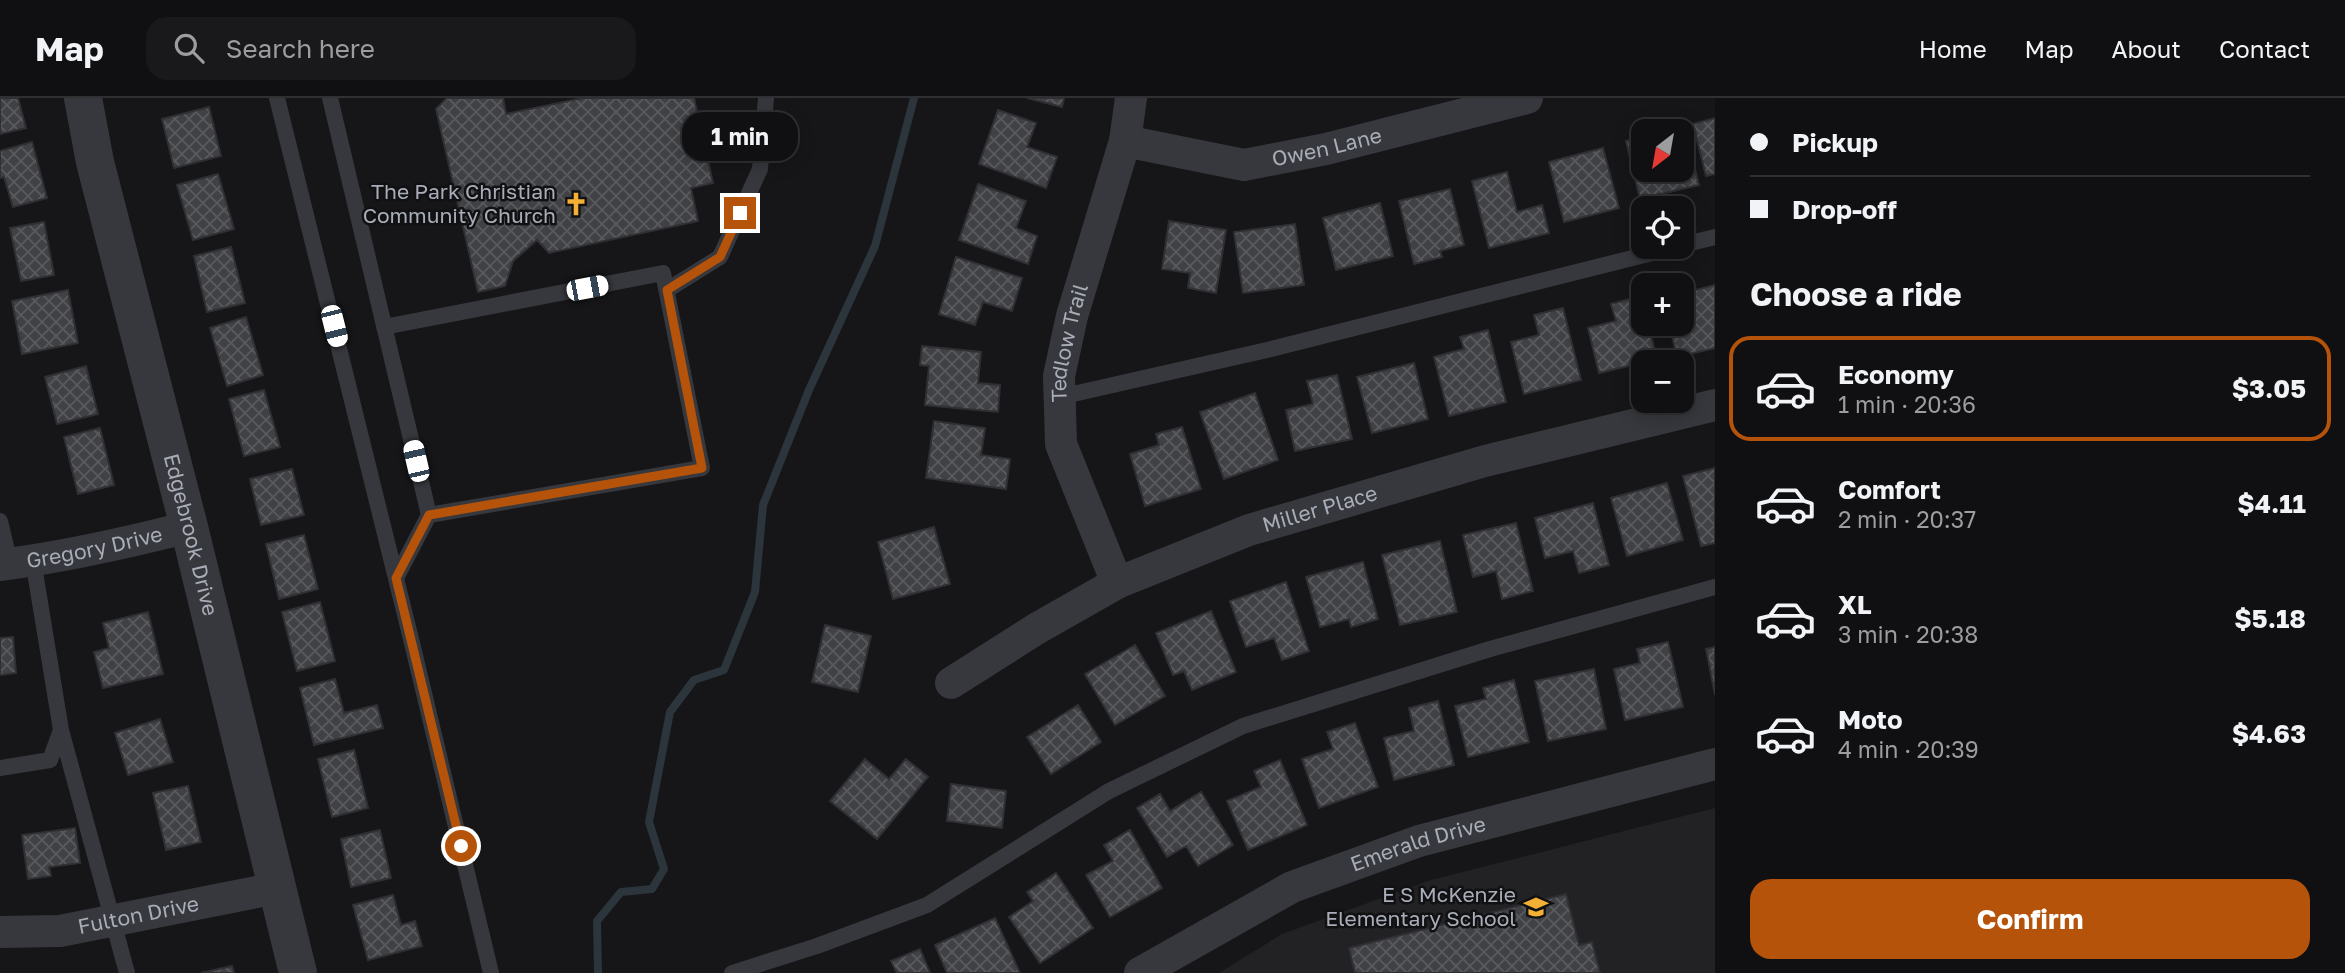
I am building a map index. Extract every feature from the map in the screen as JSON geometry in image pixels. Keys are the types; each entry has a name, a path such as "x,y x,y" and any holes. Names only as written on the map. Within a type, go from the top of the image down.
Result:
{"street":[{"name":"Edgebrook Drive","path":"83,98 95,162 189,527 298,973"},
{"name":"Tedlow Trail","path":"1117,583 1062,444 1059,376 1072,316 1125,141 1131,98"},
{"name":"Owen Lane","path":"1125,141 1244,165 1326,149 1527,98"},
{"name":"Miller Place","path":"951,683 1036,629 1117,583 1249,530 1485,461 1715,405"},
{"name":"Gregory Drive","path":"15,563 110,547 189,527"},
{"name":"Emerald Drive","path":"1140,973 1292,887 1419,841 1715,764"},
{"name":"Fulton Drive","path":"0,932 60,931 277,888"}],"lane":[{"path":"276,98 491,973"},
{"path":"330,98 429,515 396,578"},
{"path":"667,290 720,257 760,169 766,98"},
{"path":"1694,242 1715,237"},
{"path":"1060,397 1266,350 1631,258"},
{"path":"384,327 663,273 702,468 429,515"},
{"path":"0,521 15,563 127,973"},
{"path":"732,973 817,946 927,905 1109,791 1243,726 1490,649 1715,587"},
{"path":"0,768 50,760 61,730"}],"shaded area":[{"name":"E S McKenzie Elementary School","path":"1715,808 1715,973 1219,973 1282,934 1431,880"}],"building":[{"path":"0,98 18,98 26,128 0,134"},
{"name":"The Park Christian Community Church","path":"447,98 503,98 506,114 583,98 694,98 713,183 691,188 698,221 549,253 537,240 513,261 505,286 478,292 436,109"},
{"path":"1027,98 1064,98 1062,107"},
{"path":"209,107 221,156 174,168 162,119"},
{"path":"998,110 1036,123 1027,147 1057,157 1046,188 979,164"},
{"path":"1715,118 1715,174 1706,176 1694,124"},
{"path":"1631,140 1631,162 1626,141"},
{"path":"32,142 47,198 13,207 4,177 0,178 0,151"},
{"path":"1603,148 1619,208 1564,222 1549,162"},
{"path":"1694,166 1699,185 1653,196 1639,196 1636,182 1694,182"},
{"path":"1507,172 1517,212 1542,205 1549,233 1489,248 1472,181"},
{"path":"218,174 234,229 193,240 177,185"},
{"path":"978,184 1026,201 1016,228 1037,236 1028,264 959,240"},
{"path":"1450,189 1464,245 1440,251 1442,257 1414,264 1399,201"},
{"path":"1380,203 1393,256 1336,270 1323,218"},
{"path":"1169,221 1226,230 1216,293 1188,288 1190,273 1162,269"},
{"path":"44,222 54,275 21,281 10,228"},
{"path":"1295,224 1304,285 1243,293 1234,232"},
{"path":"231,247 245,303 207,312 194,256"},
{"path":"956,257 1022,278 1012,311 983,302 975,325 939,314"},
{"path":"1715,285 1715,348 1694,353 1694,350 1675,350 1672,336 1694,336 1694,290"},
{"path":"68,290 78,343 22,354 12,301"},
{"path":"1631,299 1631,336 1651,336 1655,350 1631,350 1631,365 1599,373 1588,328 1616,321 1611,304"},
{"path":"1563,308 1581,380 1524,394 1511,342 1539,335 1534,315"},
{"path":"246,317 263,375 227,386 210,328"},
{"path":"1488,330 1506,402 1449,416 1434,357 1464,349 1460,337"},
{"path":"922,346 981,352 978,383 1000,385 998,412 925,405 929,366 920,365"},
{"path":"1414,363 1428,419 1372,433 1357,377"},
{"path":"86,366 98,414 57,424 45,377"},
{"path":"1337,375 1352,439 1295,451 1286,410 1313,404 1307,381"},
{"path":"264,390 280,447 244,456 229,399"},
{"path":"1255,393 1278,460 1224,479 1200,412"},
{"path":"934,421 985,428 981,455 1010,459 1006,489 926,478"},
{"path":"1182,427 1201,489 1145,506 1130,454 1159,445 1156,434"},
{"path":"100,428 114,485 78,494 64,437"},
{"path":"1715,468 1715,543 1701,546 1683,476"},
{"path":"292,469 304,515 261,525 250,479"},
{"path":"1667,483 1683,540 1627,556 1611,498"},
{"path":"1593,503 1609,565 1579,573 1573,551 1545,558 1535,518"},
{"path":"1516,523 1533,591 1502,599 1496,571 1473,577 1463,535"},
{"path":"934,527 950,584 893,599 878,542"},
{"path":"304,535 318,589 279,599 266,544"},
{"path":"1440,541 1457,612 1400,625 1382,555"},
{"path":"1363,562 1378,619 1351,627 1349,619 1320,627 1306,577"},
{"path":"1286,582 1309,651 1282,660 1274,638 1246,647 1230,601"},
{"path":"320,602 335,661 297,671 282,612"},
{"path":"1211,611 1236,672 1192,690 1184,671 1173,675 1156,633"},
{"path":"148,612 163,674 103,688 94,652 109,648 103,623"},
{"path":"825,625 871,636 858,692 812,682"},
{"path":"13,637 16,673 0,675 0,638"},
{"path":"1668,642 1683,707 1625,720 1614,669 1640,663 1637,649"},
{"path":"1135,645 1165,696 1115,725 1085,674"},
{"path":"1715,647 1715,695 1706,649"},
{"path":"1594,669 1606,729 1548,741 1535,681"},
{"path":"335,679 344,713 377,705 383,728 314,745 300,688"},
{"path":"1514,680 1529,742 1468,757 1455,706 1486,699 1483,688"},
{"path":"1438,701 1454,765 1394,780 1384,738 1414,731 1409,708"},
{"path":"1078,705 1101,742 1051,774 1027,737"},
{"path":"160,719 173,762 128,775 115,733"},
{"path":"1355,723 1378,787 1319,808 1302,759 1333,749 1327,732"},
{"path":"354,750 368,808 332,817 318,759"},
{"path":"865,759 889,779 906,759 928,777 877,839 830,801"},
{"path":"1280,760 1307,825 1248,850 1227,801 1261,787 1254,771"},
{"path":"951,784 1006,791 1002,828 947,821"},
{"path":"188,786 201,842 166,850 153,793"},
{"path":"1201,792 1233,845 1198,866 1186,846 1167,857 1137,808 1160,794 1170,811"},
{"path":"75,828 80,863 49,867 51,876 28,879 22,835"},
{"path":"380,830 391,878 351,887 341,839"},
{"path":"1130,830 1162,888 1110,917 1086,875 1113,861 1104,845"},
{"path":"1056,873 1093,928 1040,963 1009,917 1033,901 1027,892"},
{"path":"1566,894 1579,945 1592,942 1600,973 1355,973 1349,948"},
{"path":"393,895 401,925 415,921 422,946 368,960 353,905"},
{"path":"995,918 1020,973 947,973 935,945"},
{"path":"920,949 930,973 897,973 891,961"},
{"path":"232,966 234,973 201,973"}],"waterway":[{"path":"598,973 597,921 621,892 652,889 664,869 649,822 670,712 694,680 724,670 755,592 763,505 809,390 875,246 914,98"}],"place":[{"name":"The Park Christian Community Church","path":"576,204"},
{"name":"E S McKenzie Elementary School","path":"1536,907"}],"route":[{"path":"461,846 396,578 429,515 702,468 667,290 720,257 740,213"}]}
